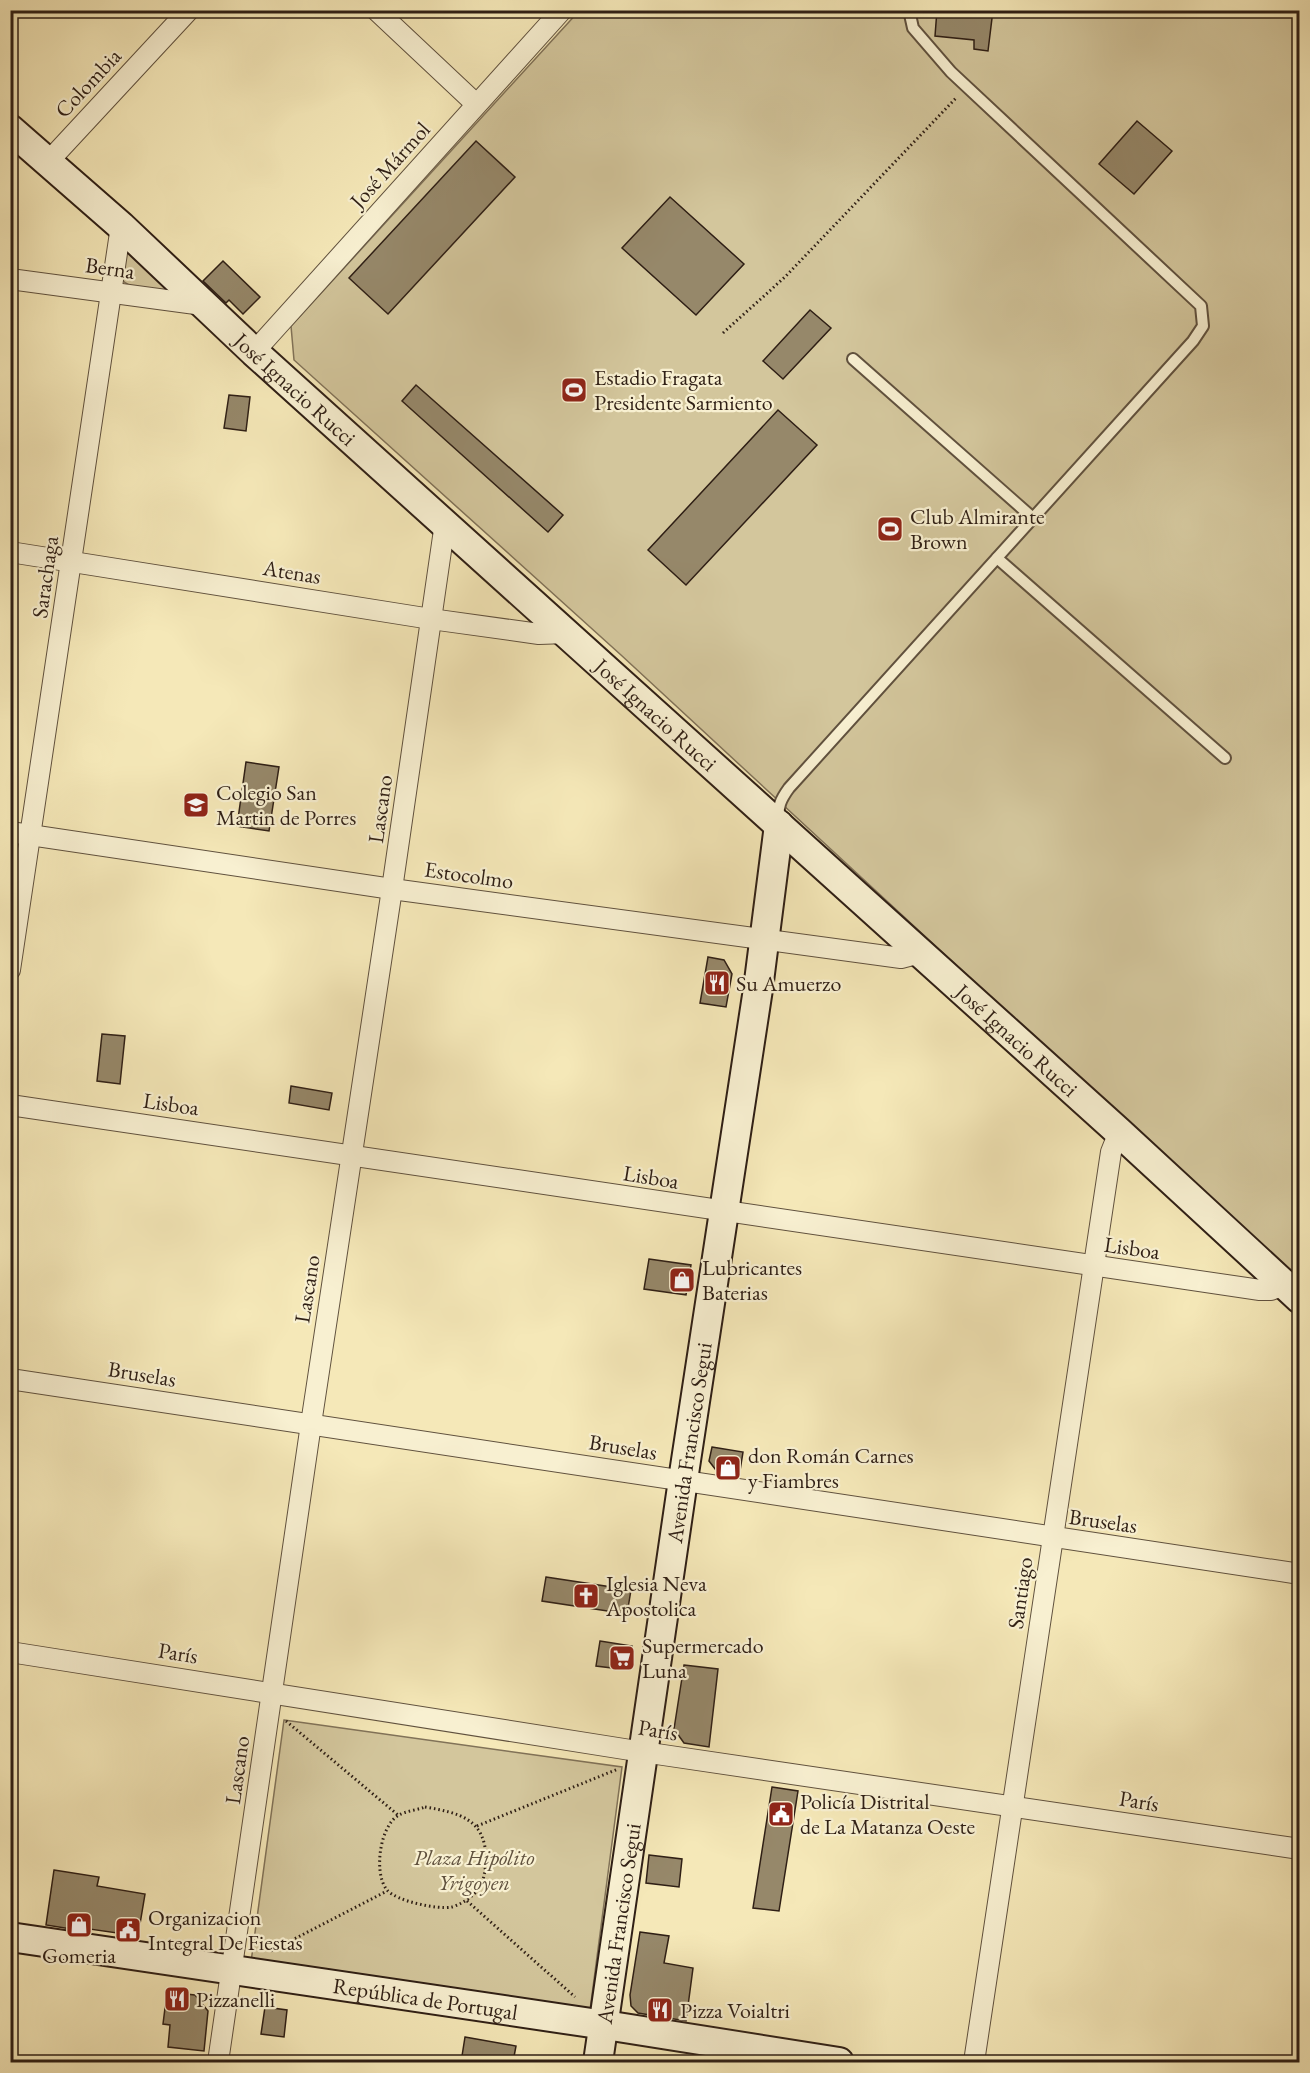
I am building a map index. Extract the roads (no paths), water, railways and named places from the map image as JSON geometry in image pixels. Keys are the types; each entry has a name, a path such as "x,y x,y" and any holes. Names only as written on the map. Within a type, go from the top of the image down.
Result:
{"street":[{"name":"Colombia","path":"47,163 189,10"},
{"path":"376,10 477,104"},
{"name":"José Mármol","path":"254,352 562,10"},
{"name":"José Ignacio Rucci","path":"10,129 121,226 254,352 1119,1132 1292,1292"},
{"name":"Sarachaga","path":"10,970 121,226"},
{"name":"Berna","path":"10,279 203,305"},
{"name":"Lascano","path":"218,2062 446,523"},
{"name":"Atenas","path":"10,552 431,619 539,634 567,633"},
{"name":"Avenida Francisco Segui","path":"598,2062 605,2025 633,1760 683,1480 765,940 779,825"},
{"name":"Estocolmo","path":"10,832 392,889 765,940 901,958 920,953"},
{"name":"Lisboa","path":"10,1105 1095,1267 1260,1290 1292,1292"},
{"name":"Santiago","path":"974,2062 1111,1152 1119,1132"},
{"name":"Bruselas","path":"10,1379 1299,1574"},
{"name":"París","path":"10,1652 272,1692 633,1760 1013,1806 1299,1850"},
{"name":"República de Portugal","path":"10,1937 839,2062"}],"lane":[{"path":"779,825 777,811 781,799 789,788 1193,341 1203,326 1202,306 951,72 914,28 909,10"},
{"path":"853,359 1033,518"},
{"path":"997,558 1225,758"}],"place":[{"name":"Estadio Fragata Presidente Sarmiento","path":"574,390"},
{"name":"Club Almirante Brown","path":"890,529"},
{"name":"Colegio San Martin de Porres","path":"196,805"},
{"name":"Su Amuerzo","path":"717,983"},
{"name":"Lubricantes Baterias","path":"682,1280"},
{"name":"don Román Carnes y Fiambres","path":"728,1468"},
{"name":"Iglesia Neva Apostolica","path":"586,1596"},
{"name":"Supermercado Luna","path":"622,1658"},
{"name":"Policía Distrital de La Matanza Oeste","path":"781,1814"},
{"name":"Gomeria","path":"79,1925"},
{"name":"Organizacion Integral De Fiestas","path":"128,1930"},
{"name":"Pizzanelli","path":"177,1999"},
{"name":"Pizza Voialtri","path":"660,2010"}],"park label":[{"name":"Plaza Hipólito Yrigoyen","path":"474,1870"}]}
